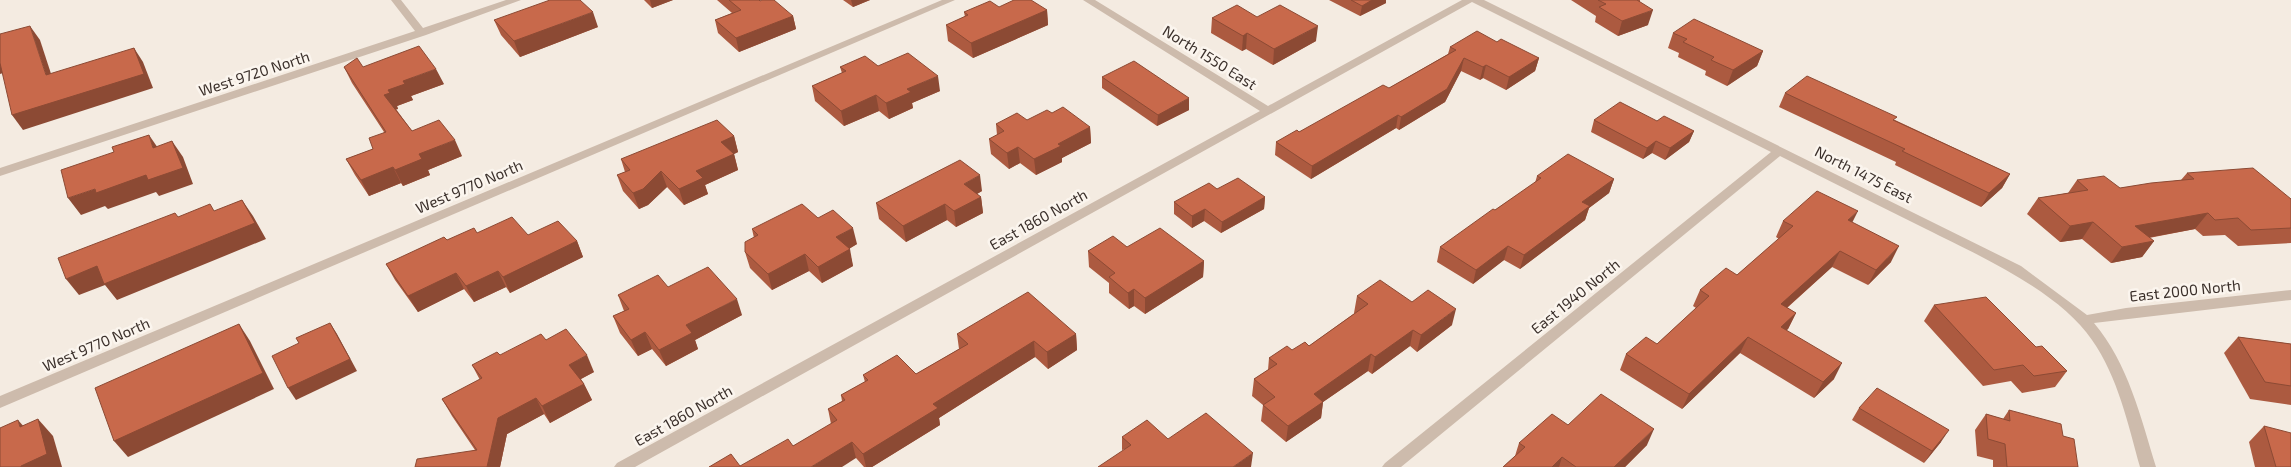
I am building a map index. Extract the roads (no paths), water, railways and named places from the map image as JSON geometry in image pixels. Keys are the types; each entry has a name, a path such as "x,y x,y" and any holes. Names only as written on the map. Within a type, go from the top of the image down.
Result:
{"street":[{"path":"396,0 422,32"},
{"name":"West 9720 North","path":"0,172 516,0"},
{"name":"West 9770 North","path":"0,402 950,0"},
{"name":"North 1550 East","path":"1088,0 1268,111"},
{"name":"East 1860 North","path":"622,467 1469,0"},
{"name":"North 1475 East","path":"1476,0 2016,269 2084,320 2105,348 2128,403 2148,467"},
{"name":"East 1940 North","path":"1390,467 1780,150"},
{"name":"East 2000 North","path":"2084,320 2126,313 2291,295"}]}
